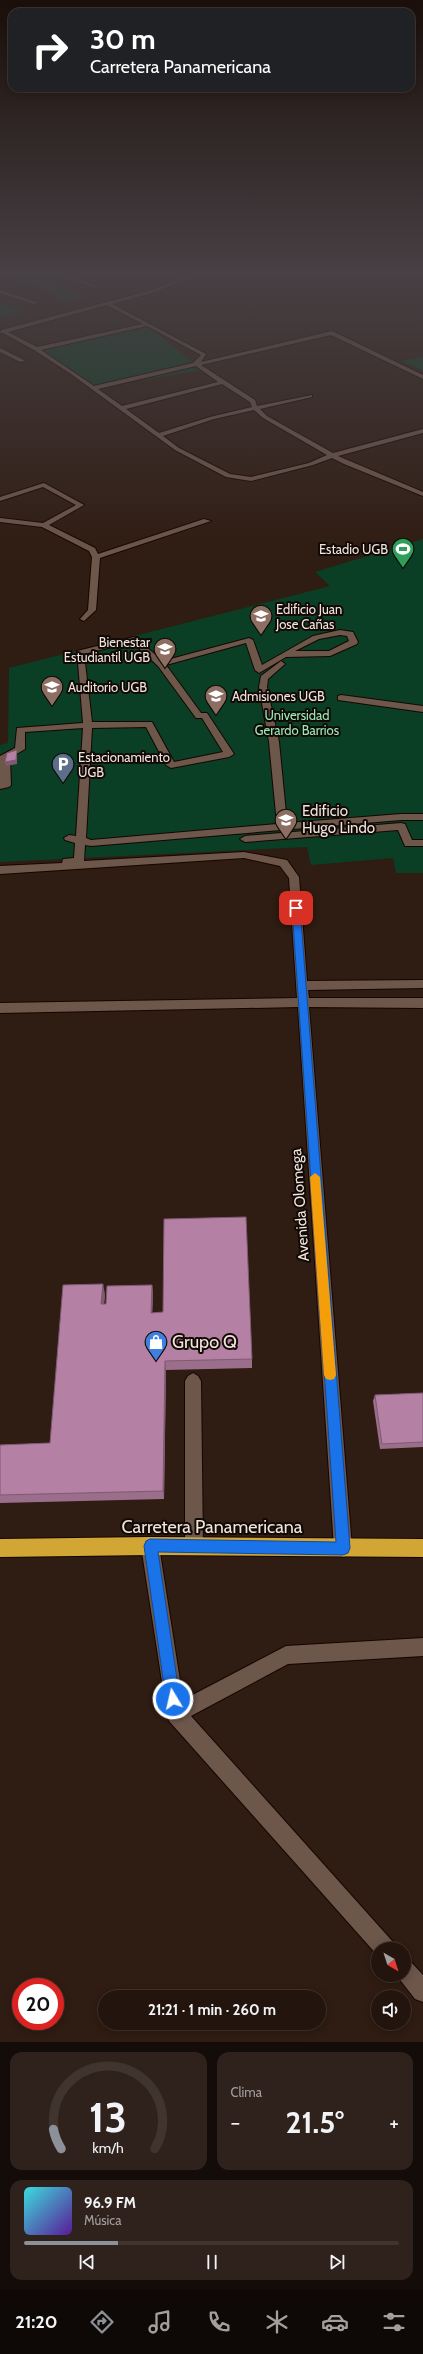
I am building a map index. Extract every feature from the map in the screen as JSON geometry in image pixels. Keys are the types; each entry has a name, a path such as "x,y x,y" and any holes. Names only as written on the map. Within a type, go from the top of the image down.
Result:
{"highway":[{"name":"Carretera Panamericana","path":"0,1548 194,1546 423,1548"}],"street":[{"path":"63,367 177,449 228,476 251,479 311,464 332,455 423,431"},
{"path":"93,388 178,367"},
{"path":"200,367 253,401 255,408 265,417 346,463 423,494"},
{"path":"403,367 423,377"},
{"path":"120,408 169,397 223,382"},
{"path":"158,435 212,418 310,396"},
{"path":"411,434 423,438"},
{"path":"0,499 44,485 81,505 44,525"},
{"path":"0,520 44,525 92,550 96,556 92,610 84,619"},
{"path":"96,556 207,521"},
{"path":"259,670 290,655 313,659 353,648 361,643 358,638 346,633 312,640 290,655 264,678 263,687 274,742 277,831"},
{"path":"0,786 6,785 2,758 20,749 20,730 88,725 150,724 171,765 229,754 204,715 199,716 161,664 134,639 80,653 88,725 86,845 79,861 0,866"},
{"path":"161,664 249,640 259,670 277,831"},
{"path":"341,698 423,709"},
{"path":"277,831 401,817 423,817"},
{"path":"69,838 86,845 277,831 401,826 409,844 423,843"},
{"path":"0,870 97,864 86,845"},
{"name":"Avenida Olomega","path":"97,864 244,855 283,863 294,877 343,1548"},
{"path":"301,986 423,984"},
{"path":"0,1008 302,1002 423,1003"},
{"path":"193,1381 194,1546"},
{"path":"150,1546 176,1714 380,1942"},
{"path":"176,1714 286,1655 423,1647"},
{"path":"411,1977 423,1991"}],"green space":[{"path":"63,367 200,367 203,370 93,388"},
{"path":"415,367 423,367 423,371"},
{"name":"Universidad Gerardo Barrios","path":"423,539 423,873 396,873 393,858 311,865 307,847 0,862 0,745 8,743 9,668 330,586 315,572"}],"building":[{"path":"17,750 16,760 5,762 7,753"},
{"name":"Grupo Q","path":"246,1217 252,1359 165,1361 163,1491 0,1495 0,1445 50,1443 63,1285 103,1284 101,1304 106,1304 107,1286 152,1285 151,1313 163,1312 164,1219"},
{"path":"423,1393 423,1442 382,1444 375,1395"}],"slow traffic":[{"path":"315,1177 330,1375"}],"place":[{"name":"Estadio UGB","path":"403,568"},
{"name":"Edificio Juan Jose Cañas","path":"261,636"},
{"name":"Bienestar Estudiantil UGB","path":"165,668"},
{"name":"Auditorio UGB","path":"52,706"},
{"name":"Admisiones UGB","path":"216,716"},
{"name":"Estacionamiento UGB","path":"63,784"},
{"name":"Edificio Hugo Lindo","path":"286,840"},
{"name":"Grupo Q","path":"156,1362"}],"route":[{"path":"173,1699 150,1546 343,1548 296,908"}]}
